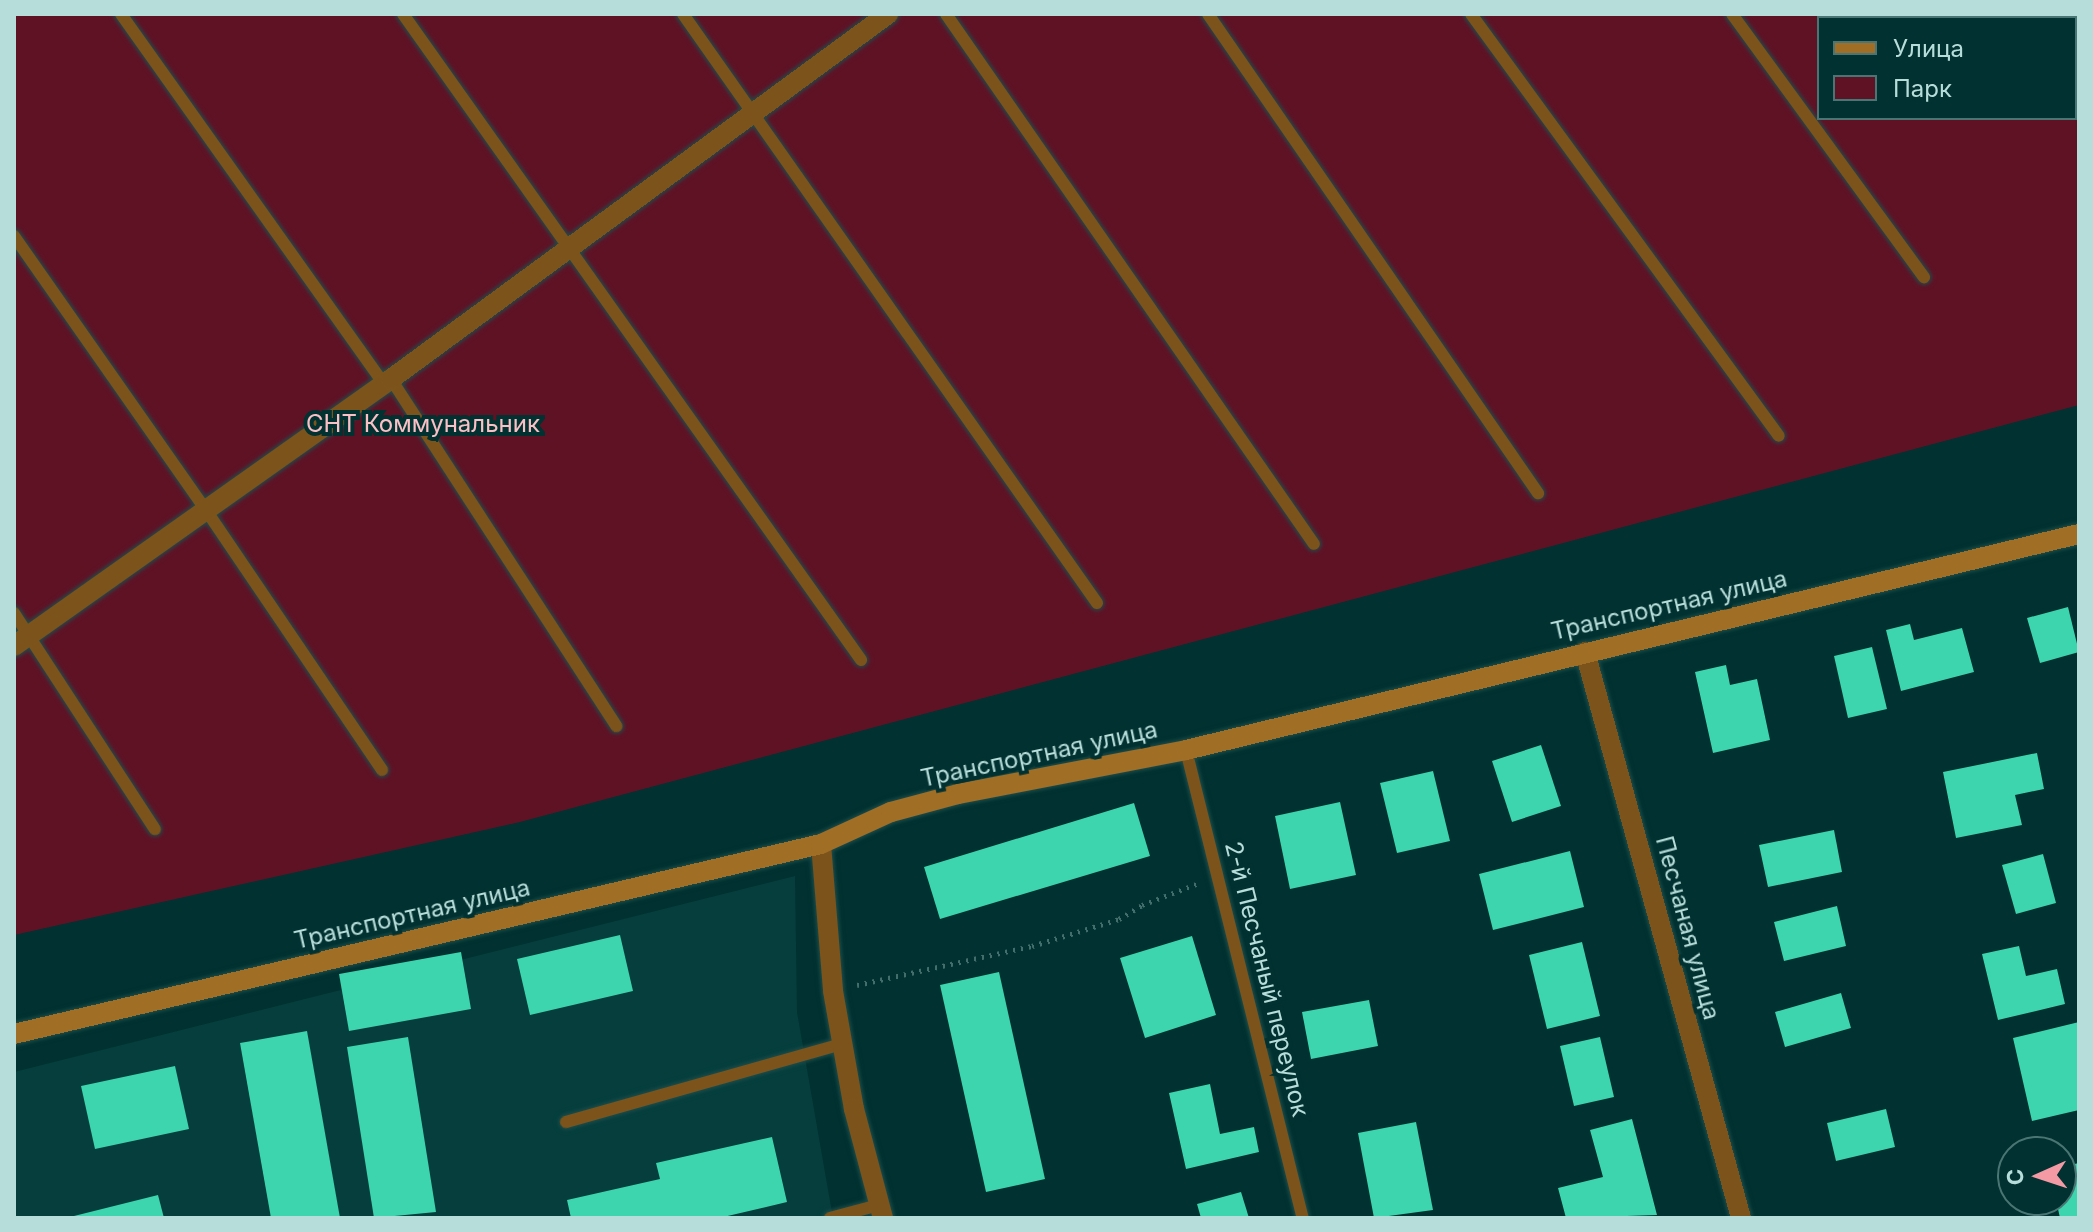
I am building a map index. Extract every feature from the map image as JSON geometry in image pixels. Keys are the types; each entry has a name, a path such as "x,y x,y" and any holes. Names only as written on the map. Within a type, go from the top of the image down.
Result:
{"street":[{"path":"22,640 388,382 888,14"},
{"name":"Транспортная улица","path":"14,1034 821,844 891,812 958,794 1186,750 2079,534"},
{"name":"Песчаная улица","path":"1585,652 1741,1218"},
{"path":"821,844 833,991 854,1109 881,1212"}],"lane":[{"path":"121,14 388,382 616,726"},
{"path":"403,14 861,660"},
{"path":"683,14 1097,603"},
{"path":"946,14 1314,544"},
{"path":"1208,14 1538,493"},
{"path":"1471,14 1779,436"},
{"path":"1732,14 1924,277"},
{"path":"14,236 206,510 382,770"},
{"path":"14,613 22,640 155,829"},
{"name":"2-й Песчаный переулок","path":"1186,750 1303,1218"},
{"path":"566,1122 842,1044"},
{"path":"830,1218 881,1212"}],"path":[{"path":"833,991 1032,946 1119,919 1142,905 1219,876"}],"shaded area":[{"path":"795,876 797,1012 833,1218 14,1218 14,1072"}],"green space":[{"name":"СНТ Коммунальник","path":"14,14 2019,14 2020,16 1817,16 1817,120 2077,120 2077,91 2079,94 2079,405 520,822 14,935"}],"building":[{"path":"2068,607 2079,652 2040,663 2027,618"},
{"path":"1910,624 1914,640 1962,628 1974,672 1901,691 1886,630"},
{"path":"1872,647 1887,709 1848,718 1834,656"},
{"path":"1726,665 1730,685 1757,679 1770,740 1713,753 1695,672"},
{"path":"1541,745 1561,806 1512,822 1492,761"},
{"path":"2037,753 2044,789 2015,795 2022,825 1956,838 1943,772"},
{"path":"1433,771 1450,841 1397,853 1380,783"},
{"path":"1340,802 1356,875 1290,889 1275,816"},
{"path":"1134,803 1150,856 940,919 924,867"},
{"path":"1834,830 1842,872 1768,887 1759,845"},
{"path":"1570,851 1584,907 1493,930 1479,874"},
{"path":"2043,854 2056,903 2016,914 2002,865"},
{"path":"1837,906 1846,946 1784,961 1774,922"},
{"path":"620,935 633,991 530,1015 517,959"},
{"path":"1192,936 1216,1015 1145,1038 1120,958"},
{"path":"1582,942 1600,1016 1547,1029 1529,955"},
{"path":"2019,946 2026,976 2057,969 2065,1004 1998,1020 1982,954"},
{"path":"461,952 471,1009 349,1031 339,974"},
{"path":"999,972 1045,1179 986,1192 940,985"},
{"path":"1841,993 1851,1028 1785,1047 1775,1012"},
{"path":"1369,1000 1378,1046 1311,1059 1302,1012"},
{"path":"2079,1022 2079,1110 2032,1121 2013,1038"},
{"path":"307,1031 340,1218 271,1218 240,1043"},
{"path":"408,1037 436,1212 374,1218 347,1047"},
{"path":"1600,1037 1614,1097 1574,1106 1560,1046"},
{"path":"175,1066 189,1129 95,1149 81,1086"},
{"path":"1210,1084 1220,1134 1254,1127 1259,1152 1186,1169 1169,1093"},
{"path":"1886,1109 1895,1147 1836,1161 1827,1123"},
{"path":"1632,1119 1657,1215 1566,1218 1558,1188 1603,1177 1590,1130"},
{"path":"1416,1122 1433,1210 1374,1218 1358,1133"},
{"path":"772,1137 787,1202 719,1218 571,1218 567,1200 660,1179 656,1163"},
{"path":"2077,1163 2079,1218 2060,1218 2077,1216"},
{"path":"1241,1192 1249,1218 1201,1218 1197,1204"},
{"path":"158,1195 164,1218 70,1218 70,1217"}]}
